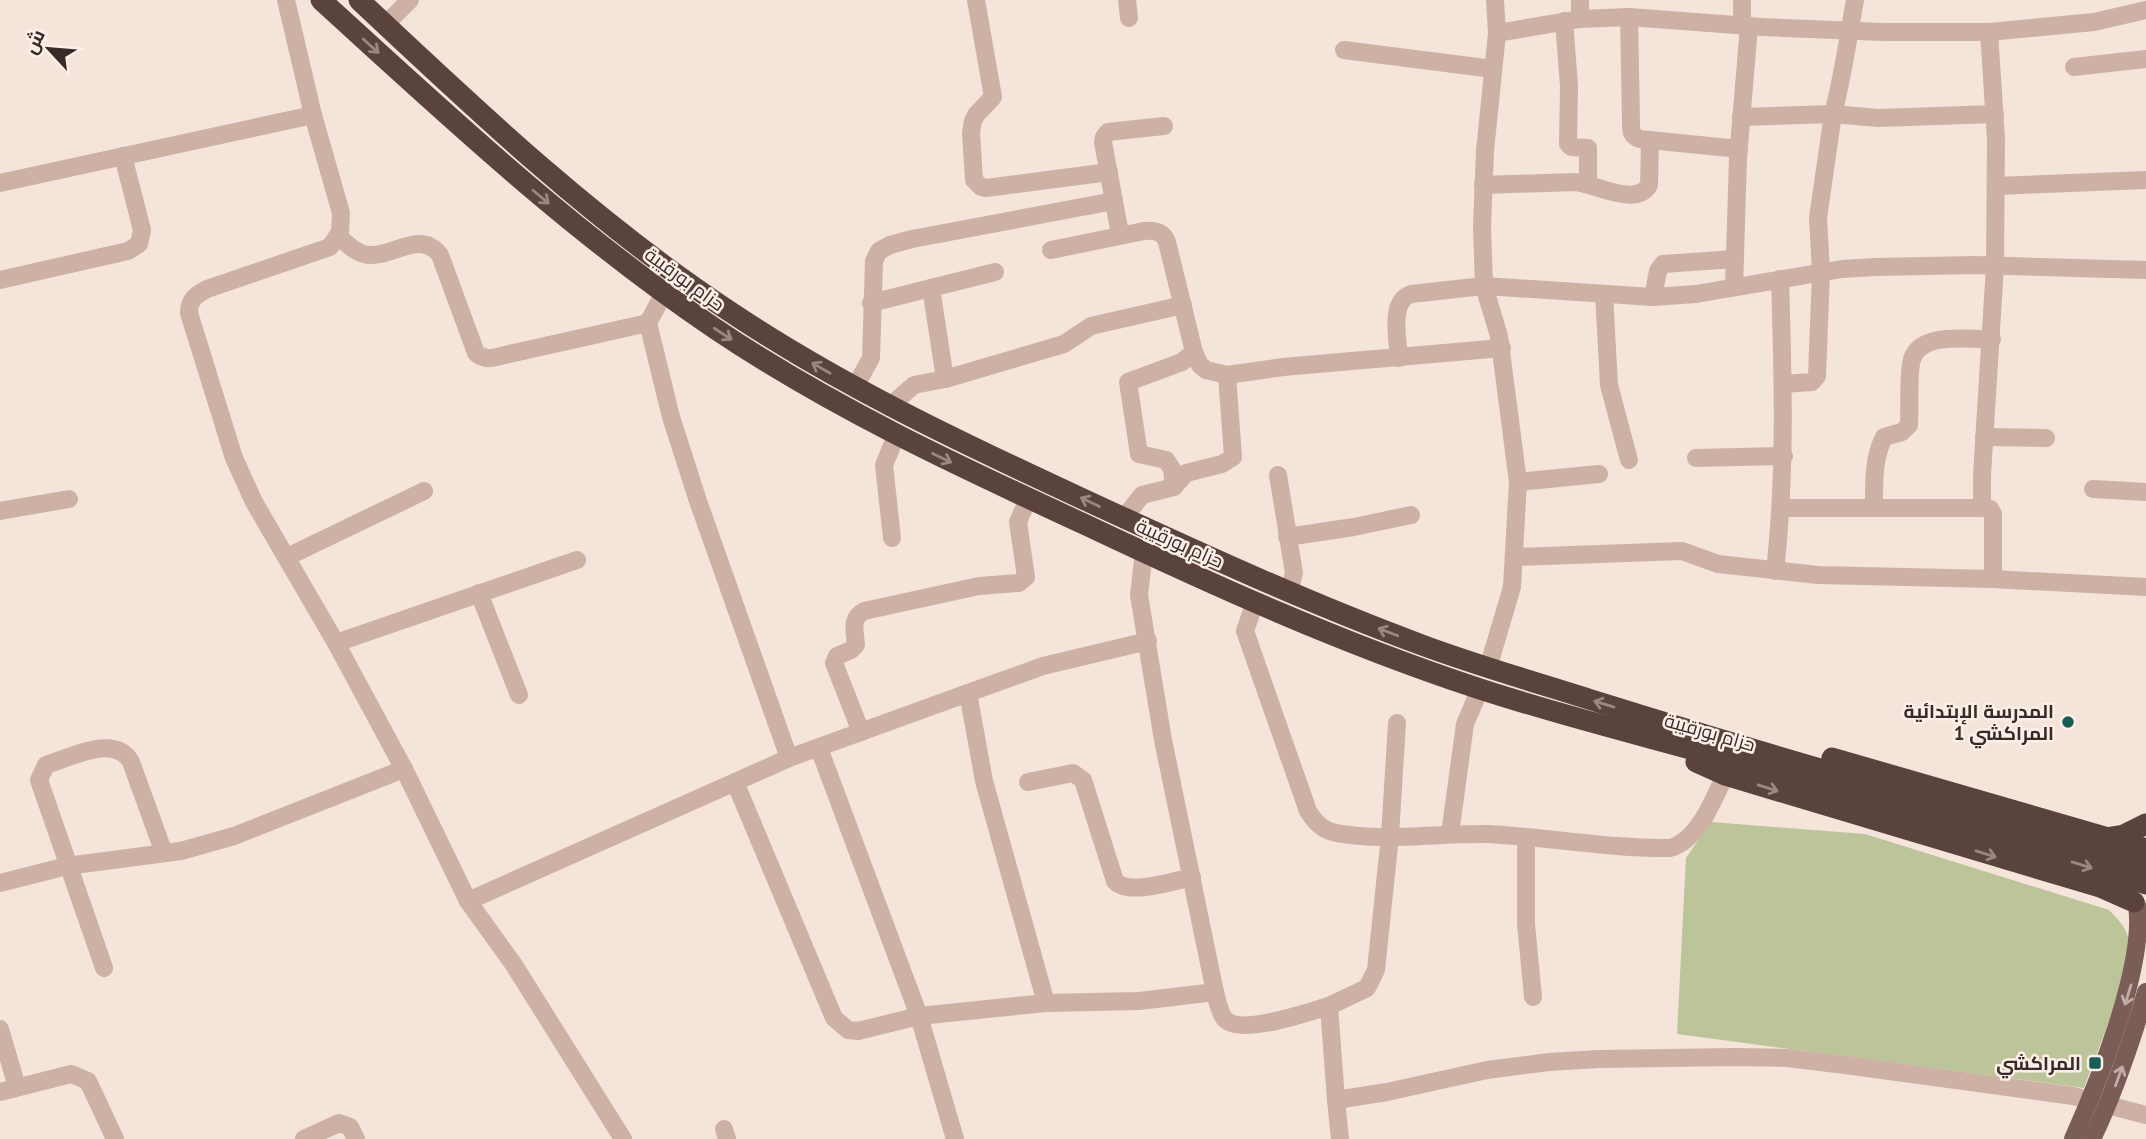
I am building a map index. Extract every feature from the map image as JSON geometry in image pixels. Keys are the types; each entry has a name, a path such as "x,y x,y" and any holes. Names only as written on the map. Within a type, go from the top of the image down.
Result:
{"highway":[{"name":"حزام بورقيبة","path":"321,0 571,223 664,293 790,377 896,436 1028,499 1255,602 1412,666 1480,690 1642,726 1925,809 2146,866"},
{"name":"حزام بورقيبة","path":"359,0 525,152 652,256 727,310 889,407 1124,518 1289,591 1423,646 1642,726"},
{"path":"1642,726 1725,775 2141,901"},
{"path":"1642,726 1752,735 2146,850"},
{"name":"حزام بورقيبة","path":"1925,809 2141,901"},
{"path":"2104,838 2124,835 2146,824"}],"main road":[{"path":"2092,1139 2113,1044 2136,966 2141,901 2130,889 2130,876 2134,864 2146,850"},
{"path":"2073,1139 2100,1102 2146,992"}],"street":[{"path":"286,0 313,115 341,213 338,236 330,247 207,289 193,297 189,313 234,458 254,502 336,643 404,769 468,901 514,965 623,1139"},
{"path":"385,25 410,0"},
{"path":"976,0 993,97 973,121 972,159 974,180 977,184 986,188 1109,172"},
{"path":"1126,0 1129,18"},
{"path":"1488,668 1508,606 1515,557 1518,482 1502,348 1484,286 1483,185 1497,33 1495,0"},
{"path":"1580,0 1572,20 1568,142 1571,147 1588,148 1588,184"},
{"path":"1734,287 1746,26 1742,0"},
{"path":"1783,384 1812,382 1817,376 1821,272 1818,218 1833,114 1855,0"},
{"path":"1497,33 1572,20 1629,17 1848,31 1989,32 2094,22 2142,7"},
{"path":"1629,17 1631,133 1650,141 1739,149"},
{"path":"1982,508 1995,266 1995,114 1989,32"},
{"path":"1344,50 1493,69"},
{"path":"2074,67 2146,59"},
{"path":"1741,117 1833,114 1878,118 1995,114"},
{"path":"0,183 313,115"},
{"path":"1120,234 1103,142 1105,134 1164,126"},
{"path":"1483,185 1575,182 1608,192 1640,194 1646,191 1649,185 1650,141"},
{"path":"0,280 128,251 139,244 142,230 123,156"},
{"path":"1996,186 2146,180"},
{"path":"855,387 871,358 874,261 879,251 890,245 960,229 1114,201"},
{"path":"1051,250 1120,234 1150,230 1162,234 1167,242 1194,352 1200,365 1206,370 1227,375 1283,367 1502,348"},
{"path":"338,236 351,247 373,256 418,243 434,247 440,255 476,353 481,357 489,359 648,323"},
{"path":"1653,297 1658,271 1663,264 1735,259"},
{"path":"1398,358 1398,307 1402,298 1411,294 1484,286 1653,297 1696,294 1821,272 1876,267 1995,266 2146,270"},
{"path":"871,303 995,272"},
{"path":"1775,571 1784,456 1780,279"},
{"path":"931,288 945,379"},
{"path":"664,293 648,323 671,417 789,758"},
{"path":"1604,294 1609,385 1629,460"},
{"path":"889,407 914,385 945,379 1063,344 1091,326 1183,306"},
{"path":"1874,508 1875,476 1881,442 1884,437 1902,432 1909,425 1910,366 1916,351 1921,345 1939,340 1992,339"},
{"path":"1174,487 1172,469 1166,460 1139,454 1128,382 1182,362 1194,352"},
{"path":"1124,518 1142,495 1174,487 1186,473 1222,464 1233,457 1227,375"},
{"path":"892,538 884,465 896,436"},
{"path":"1984,437 2046,438"},
{"path":"1696,458 1784,456"},
{"path":"1518,482 1600,474"},
{"path":"1278,475 1294,573 1289,591"},
{"path":"2093,489 2146,492"},
{"path":"287,557 424,491"},
{"path":"0,511 69,499"},
{"path":"861,733 834,663 837,656 854,648 856,617 864,611 979,586 1019,583 1026,577 1018,522 1028,499"},
{"path":"1782,508 1990,509 1993,514 1993,579"},
{"path":"1287,537 1411,515"},
{"path":"1515,557 1682,551 1718,564 1775,571 2146,587"},
{"path":"1144,552 1139,595 1163,740 1214,992 1223,1017 1230,1023 1247,1026 1329,1006 1361,992 1374,978 1390,836 1397,723"},
{"path":"336,643 577,560"},
{"path":"479,593 519,695"},
{"path":"1255,602 1245,631 1308,811 1315,822 1326,830 1337,834 1390,836 1450,834 1526,837 1660,848 1680,845 1690,836 1713,803 1725,775"},
{"path":"468,901 789,758 1043,666 1148,641"},
{"path":"1450,834 1465,724 1480,690"},
{"path":"968,693 984,781 1046,1003"},
{"path":"104,968 39,780 41,772 46,765 103,747 114,747 127,755 164,853"},
{"path":"819,748 919,1016 955,1139"},
{"path":"0,883 67,866 181,851 234,836 404,769"},
{"path":"1028,782 1073,774 1083,780 1115,881 1120,886 1132,888 1192,877"},
{"path":"735,782 834,1018 848,1030 858,1031 955,1010 1046,1003 1139,1001 1214,992"},
{"path":"1526,837 1526,924 1533,997"},
{"path":"1329,1006 1340,1139"},
{"path":"0,1029 9,1090 71,1074 83,1077 88,1081 115,1139"},
{"path":"1336,1100 1487,1070 1549,1062 1600,1059 1787,1058 2100,1102 2146,1115"},
{"path":"304,1139 339,1124 349,1127 356,1139"}],"green space":[{"path":"1711,822 1865,834 2109,910 2125,929 2128,950 2119,988 2084,1088 1677,1034 1686,858"}],"place":[{"name":"المدرسة الإبتدائية المراكشي 1","path":"2068,722"},
{"name":"المراكشي","path":"2095,1063"}]}
